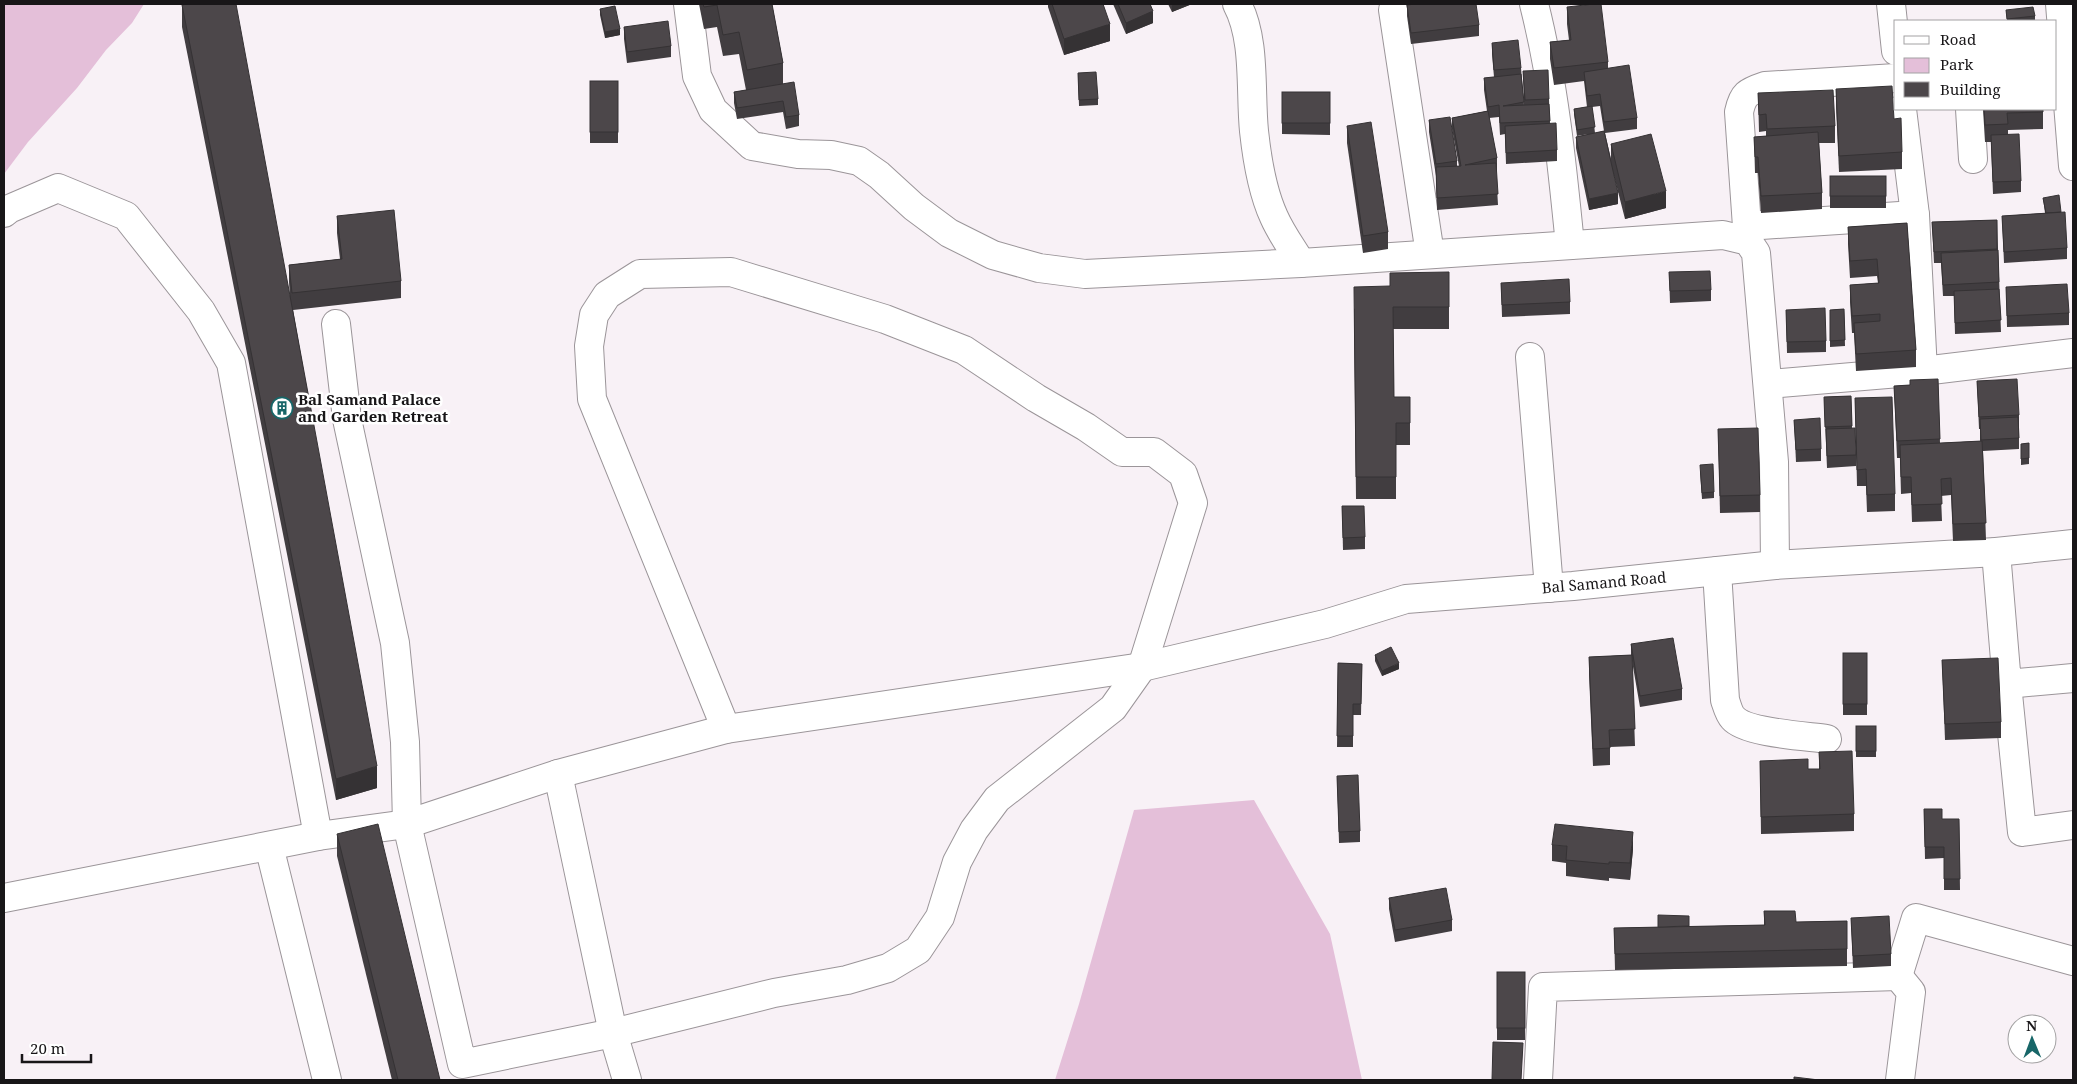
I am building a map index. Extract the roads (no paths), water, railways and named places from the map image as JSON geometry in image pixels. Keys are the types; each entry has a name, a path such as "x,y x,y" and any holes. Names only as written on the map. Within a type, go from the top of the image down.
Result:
{"street":[{"path":"688,4 698,76 713,110 752,146 858,161 879,175 914,208 949,233 993,255 1039,268 1085,274 1301,262 1723,236 1915,215"},
{"path":"1534,4 1550,77 1559,134 1570,245"},
{"path":"1891,4 1894,33"},
{"path":"2060,4 2073,166"},
{"path":"1241,10 1249,38 1254,132 1262,181 1274,217 1301,262"},
{"path":"1393,10 1430,254"},
{"path":"1776,565 1774,462 1756,253 1747,234 1739,112 1741,100 1749,91 1765,86 1894,78"},
{"path":"1902,110 1915,215 1923,371"},
{"path":"1970,110 1973,159"},
{"path":"4,213 9,209 58,188 126,216 201,311 231,363 318,836"},
{"path":"336,324 347,419 395,643 405,742 407,824 463,1072 774,993 847,980 888,968 918,950 940,917 957,862 974,830 997,799 1113,708 1142,666 1193,503 1184,474 1154,452 1122,452 964,350 884,319 731,272 640,274 607,295 594,315 589,346 592,399 726,729"},
{"path":"1768,384 1923,371 2073,353"},
{"path":"1530,357 1549,588"},
{"name":"Bal Samand Road","path":"4,898 318,836 407,824 558,774 726,729 1142,666 1325,624 1406,599 1549,588 1776,565 1996,552 2073,544"},
{"path":"1996,552 2022,832 2073,826"},
{"path":"1717,571 1725,700 1732,718 1744,726 1763,731 1827,739"},
{"path":"2007,684 2073,678"},
{"path":"558,774 613,1033 627,1080"},
{"path":"269,846 327,1080"},
{"path":"1898,976 1916,918 2073,961"},
{"path":"1538,1080 1543,987 1898,976"},
{"path":"1898,976 1911,992 1900,1080"},
{"path":"638,1080 650,1080"}],"place":[{"name":"Bal Samand Palace and Garden Retreat","path":"282,408"}]}
